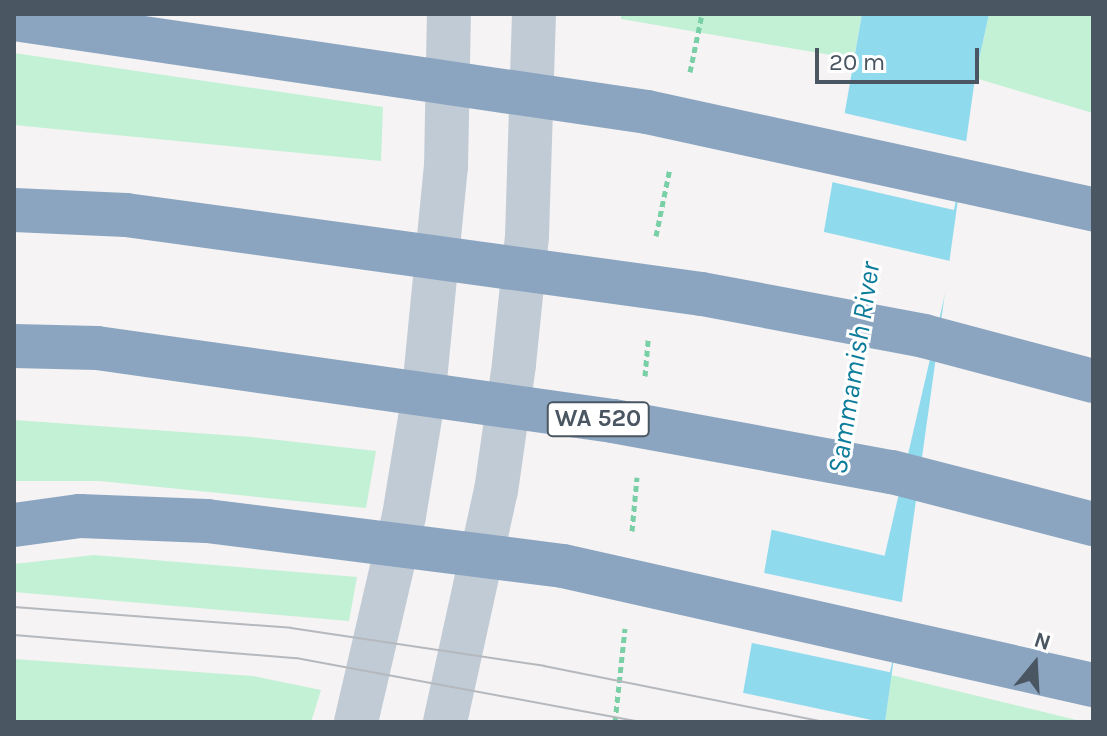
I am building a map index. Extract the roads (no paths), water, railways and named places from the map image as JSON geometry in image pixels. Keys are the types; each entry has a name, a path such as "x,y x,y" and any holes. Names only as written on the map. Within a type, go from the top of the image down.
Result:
{"highway":[{"path":"14,19 647,112 1093,209"},
{"path":"14,210 126,215 702,294 924,336 1093,381"},
{"name":"WA 520","path":"14,346 97,348 613,421 892,472 1093,524"},
{"path":"14,525 80,516 207,521 563,566 1093,685"}],"main road":[{"path":"356,722 398,545 423,400 446,167 449,14"},
{"path":"445,722 493,505 514,364 527,236 534,14"}],"water":[{"name":"Sammamish River","path":"862,14 989,14 975,78 885,722 738,722"}],"tram line":[{"path":"14,607 291,628 544,666 824,722"},
{"path":"14,635 296,658 642,722"}]}
